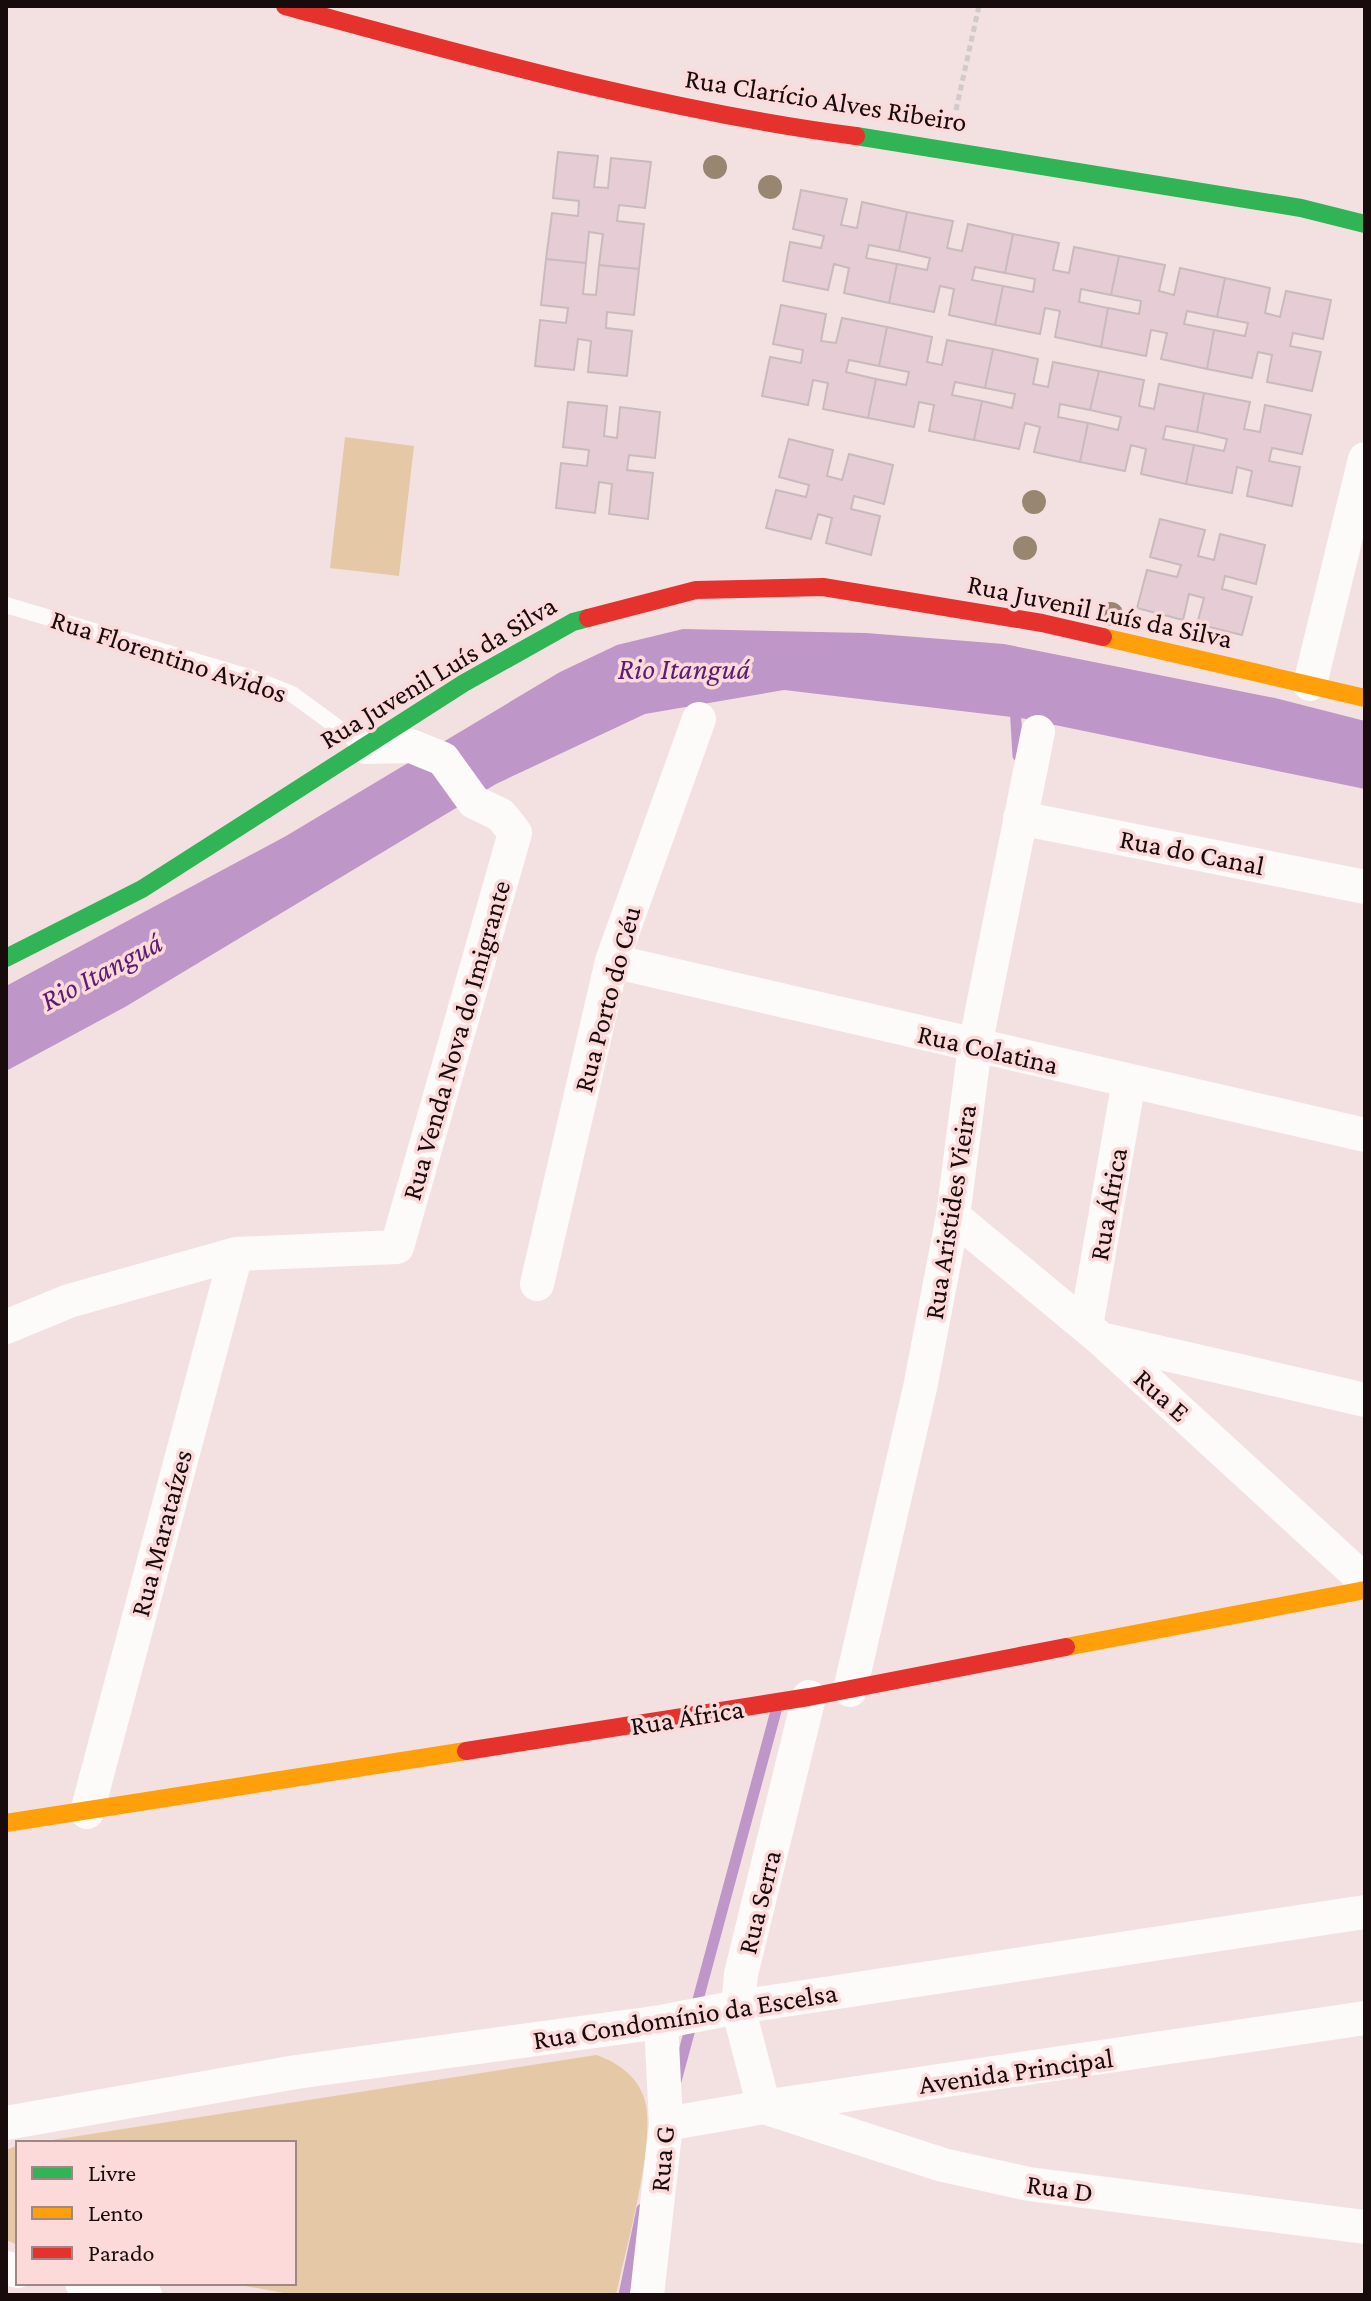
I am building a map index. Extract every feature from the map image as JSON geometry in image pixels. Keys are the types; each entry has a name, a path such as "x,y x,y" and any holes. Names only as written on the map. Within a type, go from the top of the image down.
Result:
{"street":[{"name":"Rua Clarício Alves Ribeiro","path":"285,6 572,83 756,123 947,148 1301,208 1365,224"},
{"path":"1310,684 1365,459"},
{"name":"Rua Juvenil Luís da Silva","path":"6,958 142,889 464,683 573,622 696,590 823,587 1042,623 1365,698"},
{"name":"Rua Porto do Céu","path":"537,1284 612,961 699,719"},
{"name":"Rua Aristides Vieira","path":"850,1690 920,1388 953,1216 975,1046 1038,732"},
{"name":"Rua Venda Nova do Imigrante","path":"236,1254 397,1247 515,833 501,815 474,802 443,759 411,746 365,747"},
{"name":"Rua do Canal","path":"1020,818 1365,887"},
{"name":"Rua Colatina","path":"612,961 1365,1135"},
{"name":"Rua África","path":"1093,1333 1129,1081"},
{"name":"Rua E","path":"953,1216 1093,1333 1365,1581"},
{"path":"6,1327 69,1301 236,1254"},
{"name":"Rua Marataízes","path":"87,1812 236,1254"},
{"path":"1093,1333 1365,1400"},
{"name":"Rua África","path":"6,1823 850,1690 1365,1590"},
{"name":"Rua Serra","path":"764,2107 738,2007 741,1974 809,1697"},
{"name":"Rua Condomínio da Escelsa","path":"6,2123 296,2072 661,2022 738,2007 1365,1912"},
{"name":"Avenida Principal","path":"666,2124 1365,2018"},
{"name":"Rua G","path":"647,2295 666,2124 661,2022"},
{"name":"Rua D","path":"764,2107 943,2165 1029,2184 1365,2227"},
{"path":"92,2285 145,2295"}],"lane":[{"name":"Rua Florentino Avidos","path":"6,605 265,683 292,694 365,747"}],"path":[{"path":"947,148 979,6"}],"shaded area":[{"path":"345,437 414,446 399,576 330,568"},
{"path":"596,2055 613,2063 634,2080 646,2105 647,2124 643,2172 616,2295 295,2295 240,2285 296,2285 296,2141 46,2141"},
{"path":"16,2146 16,2244 6,2240 6,2150"}],"water":[{"name":"Rio Itanguá","path":"683,629 866,633 1004,644 1275,698 1365,721 1365,789 1021,718 784,690 645,714 496,784 125,1007 6,1071 6,986 286,836 560,672 617,645"}],"building":[{"path":"558,152 598,156 594,187 608,188 611,158 651,162 645,208 619,205 617,221 644,224 639,269 599,265 603,234 589,232 586,263 546,259 552,213 578,216 579,201 553,198"},
{"path":"801,190 847,199 841,225 857,228 862,202 907,212 899,251 869,245 866,258 897,264 889,303 844,293 849,268 834,264 828,290 783,281 790,242 821,248 824,236 793,229"},
{"path":"907,212 953,221 947,248 962,251 968,224 1013,234 1005,273 975,267 972,280 1003,286 995,325 949,315 954,289 940,286 934,312 889,303 897,264 927,270 930,258 899,251"},
{"path":"1013,234 1059,243 1053,270 1069,273 1074,247 1119,256 1111,295 1081,289 1079,302 1108,308 1101,347 1055,337 1060,311 1045,308 1040,334 995,325 1003,286 1033,292 1035,279 1005,273"},
{"path":"1119,256 1165,265 1159,291 1174,295 1180,268 1225,278 1217,317 1187,311 1184,324 1214,330 1207,369 1161,359 1167,333 1151,330 1146,356 1101,347 1108,308 1139,314 1141,301 1111,295"},
{"path":"546,259 586,263 583,294 596,295 599,265 639,269 634,315 607,312 606,328 632,331 627,376 588,372 591,341 578,339 574,370 535,366 540,320 566,323 568,308 541,305"},
{"path":"1225,278 1270,288 1265,313 1280,317 1286,291 1331,300 1323,339 1293,333 1290,346 1321,352 1312,391 1267,382 1272,355 1258,352 1252,378 1207,369 1214,330 1245,336 1248,323 1217,317"},
{"path":"781,305 826,314 821,341 836,343 842,318 887,327 879,366 849,360 846,372 876,379 868,418 823,409 828,383 813,380 808,405 762,396 770,357 801,363 803,350 773,344"},
{"path":"887,327 932,337 927,362 942,365 947,340 993,349 985,388 955,382 952,395 982,401 974,440 929,431 934,405 919,402 914,427 868,418 876,379 906,385 909,372 879,366"},
{"path":"993,349 1038,359 1033,384 1048,387 1053,362 1099,371 1090,410 1060,404 1058,417 1088,423 1080,462 1034,452 1040,427 1025,423 1019,449 974,440 982,401 1012,408 1015,394 985,388"},
{"path":"1099,371 1144,380 1139,406 1154,409 1159,384 1204,393 1197,432 1166,426 1163,439 1194,445 1186,484 1141,474 1146,449 1131,445 1125,471 1080,462 1088,423 1118,430 1121,417 1090,410"},
{"path":"1204,393 1250,402 1244,429 1260,432 1265,405 1311,415 1302,454 1272,448 1269,461 1300,467 1292,506 1247,496 1252,471 1237,467 1232,493 1186,484 1194,445 1224,451 1227,439 1197,432"},
{"path":"568,402 607,406 604,436 617,438 620,407 660,412 655,458 629,455 627,470 653,473 648,519 609,514 612,484 599,482 595,513 556,508 561,463 587,466 589,450 563,447"},
{"path":"789,439 833,450 827,476 842,480 849,454 893,465 884,504 854,496 851,509 880,516 871,555 826,543 832,518 818,514 811,539 766,528 776,490 806,497 809,485 779,477"},
{"path":"1160,519 1205,530 1198,556 1214,560 1220,534 1265,545 1256,584 1225,576 1222,589 1252,597 1242,635 1197,624 1204,598 1189,594 1183,620 1137,608 1147,570 1177,577 1181,565 1150,557"}],"waterway":[{"path":"1015,705 1018,756"},
{"path":"676,2081 776,1711"},
{"path":"624,2295 642,2209"}],"traffic: fast":[{"path":"856,136 1301,208 1365,224"},
{"path":"6,958 142,889 464,683 573,622 588,618"}],"traffic: slow":[{"path":"1103,637 1365,698"},
{"path":"1066,1647 1365,1590"},
{"path":"6,1823 466,1751"}],"traffic: jam":[{"path":"285,6 569,81 712,112 856,136"},
{"path":"588,618 696,590 823,587 1042,623 1103,637"},
{"path":"466,1751 809,1697 1066,1647"}]}
